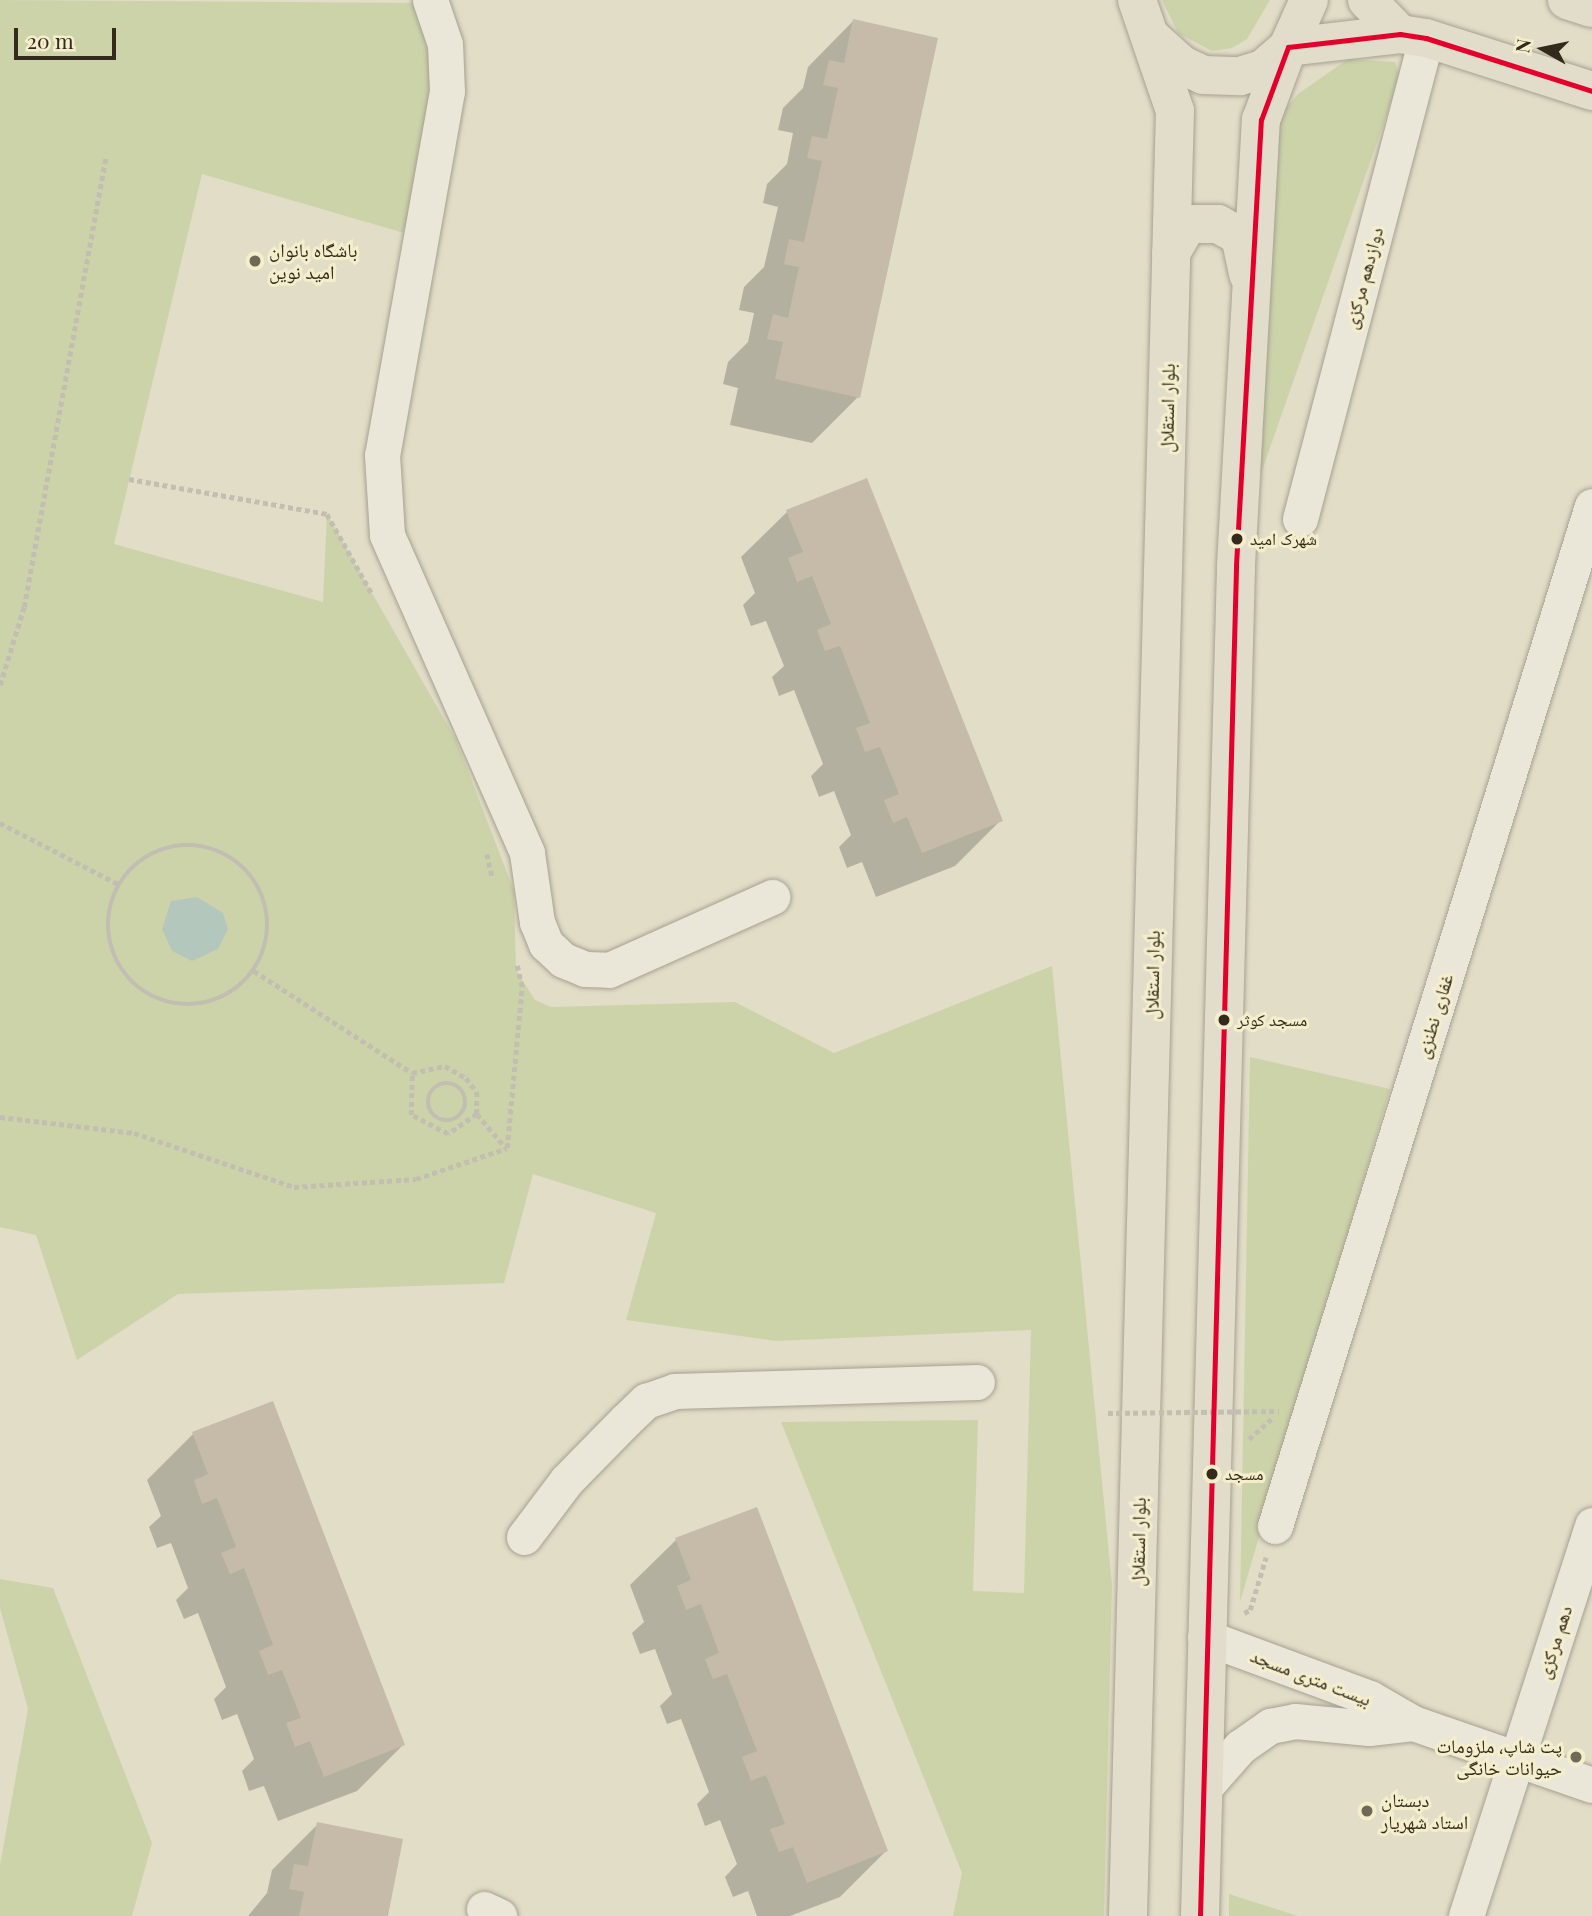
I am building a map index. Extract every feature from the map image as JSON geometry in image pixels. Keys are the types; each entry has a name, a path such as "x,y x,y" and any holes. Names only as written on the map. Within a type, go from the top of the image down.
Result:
{"main road":[{"path":"1200,1916 1205,1637 1236,565 1261,120 1309,0"},
{"path":"1367,0 1413,36 1592,91"},
{"path":"1567,0 1592,8"},
{"path":"1139,10 1182,65 1218,78 1263,69 1288,47 1413,36"},
{"name":"بلوار استقلال","path":"1128,1916 1175,111 1139,10"},
{"path":"1171,253 1188,224 1218,224 1240,236 1252,289"}],"street":[{"path":"430,0 444,44 447,91 382,455 387,535 527,853 537,922 547,944 563,960 585,970 609,970 772,897"},
{"name":"دوازدهم مرکزی","path":"1300,519 1413,36"},
{"name":"غفاری نطنزی","path":"1275,1526 1592,506"},
{"path":"524,1537 566,1480 626,1419 646,1401 666,1394 977,1382"},
{"name":"دهم مرکزی","path":"1466,1916 1592,1525"},
{"name":"بیست متری مسجد","path":"1205,1637 1370,1698 1413,1723 1592,1785"},
{"name":"بیست متری مسجد","path":"1204,1788 1240,1747 1270,1726 1295,1721 1369,1728 1413,1723"}],"path":[{"path":"0,685 24,607 106,157"},
{"path":"129,479 327,514 374,597"},
{"path":"0,823 118,884"},
{"path":"484,844 494,883"},
{"path":"181,845 207,846 231,856 250,874 263,896 268,922 265,947 254,971 235,990 211,1002 184,1006 157,999 134,985 117,963 108,937 109,910 118,884 135,864 156,850 181,845"},
{"path":"507,1148 523,987 516,961"},
{"path":"254,971 412,1073 445,1066 466,1078 477,1092 477,1114 507,1148"},
{"path":"412,1073 411,1115 448,1133 477,1114"},
{"path":"450,1082 462,1092 467,1105 458,1119 444,1121 432,1115 427,1099 437,1085 450,1082"},
{"path":"0,1117 134,1133 294,1187 416,1179 507,1148"},
{"path":"1108,1413 1279,1411"},
{"path":"1205,1637 1250,1609 1275,1526"}],"green space":[{"path":"0,0 415,3 435,72 404,233 202,174 114,544 323,602 327,514 456,740 514,891 516,970 535,1000 551,1007 735,1002 834,1053 1052,966 1112,1585 1104,1916 953,1916 962,1873 781,1422 978,1420 973,1591 1024,1593 1031,1330 776,1341 626,1320 656,1213 533,1174 504,1283 178,1294 77,1360 36,1235 0,1227"},
{"path":"1162,0 1270,0 1247,39 1232,48 1212,51 1178,33"},
{"path":"1348,59 1395,62 1400,77 1259,479 1272,124 1298,94"},
{"path":"1250,1057 1390,1089 1240,1602"},
{"path":"0,1579 53,1588 152,1843 132,1916 0,1916 0,1865 28,1709 0,1608"},
{"path":"1229,1894 1298,1916 1229,1916"}],"shaded area":[{"path":"197,897 223,913 228,929 218,949 192,961 172,951 162,929 171,901"}],"building":[{"path":"853,19 938,38 860,398 775,379 783,342 767,339 773,314 788,318 799,267 784,264 789,239 804,242 822,161 807,158 812,136 827,139 838,88 823,85 829,60 844,63"},
{"path":"867,478 1003,821 922,853 907,817 893,823 884,800 899,794 880,747 865,752 856,728 870,723 840,646 825,651 817,630 831,624 812,576 797,582 788,558 803,552 786,510"},
{"path":"273,1401 405,1745 324,1777 310,1741 295,1747 286,1723 301,1718 282,1670 268,1675 259,1651 273,1645 244,1568 230,1574 221,1553 236,1547 217,1498 202,1504 194,1480 208,1474 192,1432"},
{"path":"757,1507 888,1851 807,1883 793,1847 779,1852 770,1829 785,1824 766,1775 751,1781 742,1757 757,1751 727,1674 713,1679 705,1659 719,1653 701,1604 686,1610 677,1586 691,1580 675,1538"},
{"path":"317,1822 403,1839 388,1916 299,1916 304,1892 289,1889 294,1864 308,1866"}],"transit line":[{"path":"1200,1916 1236,565 1261,120 1288,47 1400,34 1426,38 1592,91"}],"place":[{"name":"باشگاه بانوان امید نوین","path":"255,261"},
{"name":"شهرک امید","path":"1237,539"},
{"name":"مسجد کوثر","path":"1224,1020"},
{"name":"مسجد","path":"1212,1474"},
{"name":"پت شاپ، ملزومات حیوانات خانگی","path":"1576,1757"},
{"name":"دبستان استاد شهریار","path":"1367,1811"}]}
